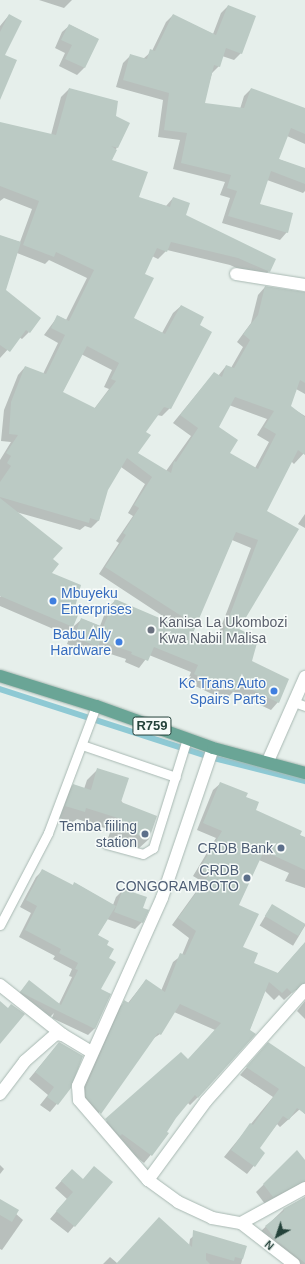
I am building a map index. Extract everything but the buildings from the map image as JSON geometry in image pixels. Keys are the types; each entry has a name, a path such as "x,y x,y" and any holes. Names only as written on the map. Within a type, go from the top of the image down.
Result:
{"main road":[{"name":"R759","path":"0,676 96,706 213,748 268,761 305,773"}],"street":[{"path":"236,274 305,285"},
{"path":"268,761 299,704 305,677"},
{"path":"213,748 162,898 91,1052 78,1086 79,1100 148,1180 178,1202 212,1218 241,1223 294,1264"},
{"path":"0,985 63,1035 91,1052"},
{"path":"148,1180 206,1101 305,990"},
{"path":"0,1094 26,1061 48,1038 56,1034 63,1035"},
{"path":"241,1223 305,1188"}],"lane":[{"path":"0,925 48,833 96,706"},
{"path":"106,844 143,854 153,848 187,738"},
{"path":"82,745 176,777"}],"waterway":[{"path":"0,689 210,757 305,781"}],"place":[{"name":"Mbuyeku Enterprises","path":"53,601"},
{"name":"Kanisa La Ukombozi Kwa Nabii Malisa","path":"151,630"},
{"name":"Babu Ally Hardware","path":"119,642"},
{"name":"Kc Trans Auto Spairs Parts","path":"274,691"},
{"name":"Temba fiiling station","path":"145,834"},
{"name":"CRDB Bank","path":"281,848"},
{"name":"CRDB CONGORAMBOTO","path":"247,878"}]}
